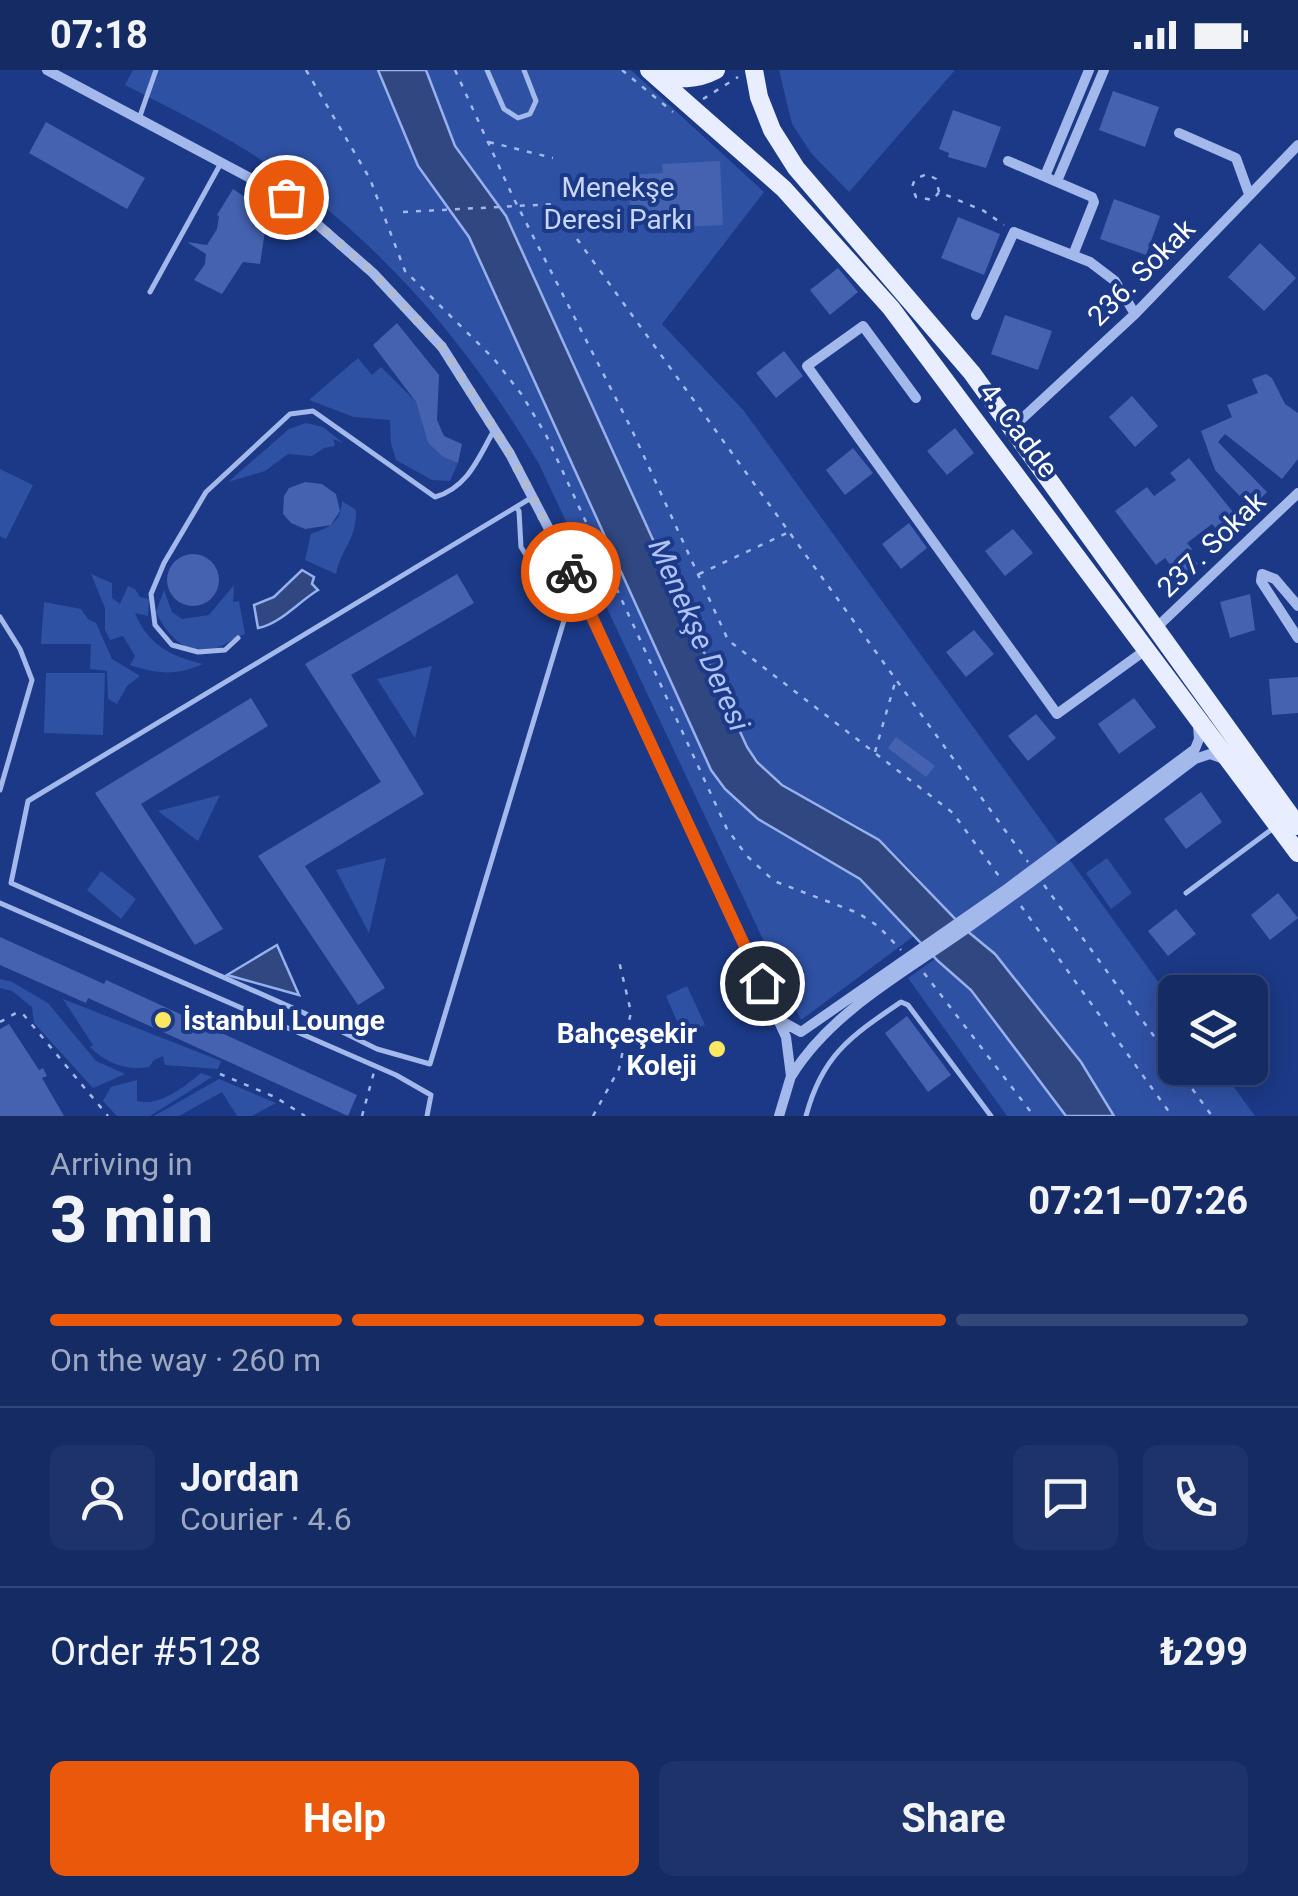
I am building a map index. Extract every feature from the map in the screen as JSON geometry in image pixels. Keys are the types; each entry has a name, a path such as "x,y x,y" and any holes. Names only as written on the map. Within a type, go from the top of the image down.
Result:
{"main road":[{"path":"653,73 682,80 703,77 716,70"},
{"name":"4. Cadde","path":"653,73 784,189 857,267 957,392 1227,760 1292,841"},
{"name":"4. Cadde","path":"747,73 772,130 796,168 961,359 1012,428 1156,628 1292,841"}],"street":[{"path":"47,70 286,197 373,273 442,347 533,497 576,581 786,1036 791,1076"},
{"path":"1045,176 1089,70"},
{"path":"1057,181 1104,70"},
{"path":"1179,133 1236,158 1249,194"},
{"name":"236. Sokak","path":"1012,428 1135,314 1298,145"},
{"path":"1008,160 1092,196 1094,202 1073,255"},
{"path":"976,315 1014,232 1090,262 1115,281 1135,314"},
{"path":"916,398 863,326 807,366 1057,714 1147,649"},
{"name":"237. Sokak","path":"1156,628 1298,493"},
{"path":"1298,606 1276,580 1262,574 1261,581 1298,638"},
{"path":"779,1116 791,1076 808,1049 916,959 1011,892 1195,749 1200,739 1198,720"},
{"path":"1036,873 1194,759 1210,754 1227,760"},
{"path":"788,1055 801,1032 916,959"},
{"path":"778,1018 801,1032"}],"lane":[{"path":"139,119 156,70"},
{"path":"486,70 504,109 518,118 530,114 536,101 524,70"},
{"path":"150,292 222,163"},
{"path":"238,638 225,650 198,652 172,646 155,625 151,594 164,562 206,492 290,414 313,411 435,497 453,492 474,467 494,429"},
{"path":"533,497 28,801 11,884 377,1049 430,1064 576,581"},
{"path":"516,507 520,511 521,547 543,582"},
{"path":"0,617 20,649 32,680 0,790"},
{"path":"1186,893 1292,841"},
{"path":"0,903 376,1066 431,1095 427,1116"},
{"path":"806,1116 828,1060 901,1002 908,1004 990,1116"}],"path":[{"path":"306,70 370,179 405,272 494,359 546,435 726,830 774,881 858,912 916,959 1034,1116"},
{"path":"455,70 733,647 960,820 1172,1116"},
{"path":"622,70 680,118"},
{"path":"702,100 747,73"},
{"path":"487,141 553,158"},
{"path":"927,174 936,179 939,192 933,200 924,201 916,197 912,187 915,179 927,174"},
{"path":"939,192 984,212 1014,232"},
{"path":"403,212 555,204"},
{"path":"578,239 1158,1041"},
{"path":"698,575 790,532"},
{"path":"874,754 896,679"},
{"path":"593,1116 618,1069 631,1012 618,957"},
{"path":"0,1022 23,1014 108,1116"},
{"path":"362,1116 376,1066"},
{"path":"220,1074 275,1097 306,1116"},
{"path":"1190,1085 1212,1116"}],"green space":[{"path":"133,70 378,70 418,166 469,237 711,770 725,789 758,819 854,874 914,936 801,1020 539,464 479,373 411,289 334,215 246,150 125,85"},
{"name":"Menekşe Deresi Parkı","path":"426,70 631,70 764,192 662,324 744,411 1158,982 1158,1085 1232,1085 1255,1116 1114,1116 1077,1060 1033,1005 904,863 861,828 785,785 753,754 738,732 506,216 455,146"},
{"path":"779,70 955,70 849,192 811,153 792,124"},
{"path":"358,358 372,375 381,367 416,402 428,443 443,457 458,463 450,481 432,480 396,460 390,420 354,417 309,400"},
{"path":"306,423 323,427 343,443 333,439 335,446 312,456 288,454 265,471 228,482 289,429"},
{"path":"0,469 33,485 6,539 0,536"},
{"path":"342,501 356,510 356,520 336,574 305,560 311,534 333,523"},
{"path":"91,574 112,583 112,598 120,604 128,586 140,597 149,599 148,616 135,613 146,633 170,653 203,664 166,672 130,665 135,656 123,636 110,640 105,630 105,608"},
{"path":"234,585 233,602 239,601 245,634 215,649 195,650 178,642 156,612 164,590 172,612 182,619 209,615"},
{"path":"44,602 81,609 96,623 112,659 140,676 127,686 117,704 108,699 107,671 90,669 91,644 41,644"},
{"path":"432,666 415,738 377,679"},
{"path":"46,673 105,673 103,735 44,733"},
{"path":"220,795 198,841 158,811"},
{"path":"386,858 369,933 336,870"},
{"path":"1107,858 1132,893 1111,909 1086,873"},
{"path":"101,871 136,899 121,919 87,890"},
{"path":"935,959 971,990 1066,1116 1007,1116 908,978"},
{"path":"0,979 48,1003 96,1061 125,1074 93,1088 34,1023 32,1007 12,991 0,988"},
{"path":"687,986 705,1025 683,1035 666,996"},
{"path":"63,999 221,1061 218,1069 165,1065 163,1056 141,1068 110,1061 90,1047 93,1045"},
{"path":"201,1073 212,1077 150,1116 117,1116 103,1101 111,1087 137,1080 137,1101 154,1101"},
{"path":"219,1079 276,1103 252,1116 237,1116 222,1092 179,1116 154,1116"}],"shaded area":[{"path":"378,70 426,70 455,146 506,216 757,762 782,785 879,840 966,930 995,954 1081,1062 1114,1116 1066,1116 971,990 860,879 758,819 725,789 711,770 469,237 418,166"},
{"path":"302,570 314,577 312,584 318,590 281,618 258,628 254,605 274,597"},
{"path":"277,945 299,995 227,975"}],"building":[{"path":"1113,91 1159,107 1145,147 1099,130"},
{"path":"953,110 1001,127 986,168 948,157 949,153 939,149"},
{"path":"46,122 145,178 127,209 29,153"},
{"path":"720,161 723,225 666,228 666,220 631,222 628,175 663,173 662,164"},
{"path":"233,189 254,203 246,214 267,218 260,264 243,262 222,294 194,280 205,264 206,254 187,242 207,245 217,229 217,215"},
{"path":"1114,199 1160,216 1146,255 1100,239"},
{"path":"958,217 1000,234 984,275 941,258"},
{"path":"1260,243 1296,278 1264,311 1228,277"},
{"path":"838,268 858,292 830,315 810,290"},
{"path":"1005,315 1052,331 1038,370 991,354"},
{"path":"397,323 439,375 437,420 444,436 462,444 458,463 443,457 428,443 416,402 373,345"},
{"path":"784,351 803,376 776,398 756,373"},
{"path":"1266,374 1285,404 1298,413 1298,459 1282,479 1225,434 1218,442 1267,492 1251,508 1215,470 1201,431 1232,417 1227,405 1258,393 1252,379"},
{"path":"1132,396 1158,426 1135,447 1109,417"},
{"path":"955,428 974,453 947,475 927,451"},
{"path":"853,448 873,473 845,495 826,470"},
{"path":"1189,458 1238,518 1220,533 1212,524 1187,543 1198,564 1180,577 1165,558 1156,565 1115,511 1147,487 1154,496 1176,480 1170,473"},
{"path":"305,482 322,484 336,494 340,511 331,525 305,529 283,514 284,496 289,488"},
{"path":"909,523 927,548 901,569 882,544"},
{"path":"1013,529 1033,553 1005,576 985,551"},
{"path":"193,554 211,562 219,580 211,598 193,606 175,598 167,580 175,562"},
{"path":"457,574 474,603 351,675 424,794 305,866 385,988 358,1005 258,856 381,782 305,664"},
{"path":"1250,594 1255,630 1230,638 1220,602"},
{"path":"974,630 994,654 966,677 946,652"},
{"path":"1298,677 1298,713 1272,715 1269,679"},
{"path":"251,698 268,726 141,804 223,929 195,945 95,793"},
{"path":"1134,698 1156,727 1119,754 1098,724"},
{"path":"1036,714 1056,738 1028,761 1008,736"},
{"path":"896,737 935,766 926,777 888,748"},
{"path":"1201,792 1222,822 1186,849 1164,819"},
{"path":"1278,893 1298,918 1270,940 1251,915"},
{"path":"1176,909 1196,934 1168,956 1148,931"},
{"path":"0,937 104,984 106,980 357,1095 348,1116 88,998 86,1003 0,965"},
{"path":"907,1016 951,1075 928,1092 885,1033"},
{"path":"9,1024 39,1070 43,1068 47,1076 42,1078 64,1116 0,1116 0,1029"}],"way so far":[{"path":"286,197 373,273 442,347 510,454 571,572"}],"place":[{"name":"İstanbul Lounge","path":"163,1020"},
{"name":"Bahçeşekir Koleji","path":"717,1049"}],"route":[{"path":"571,572 762,983"}],"water label":[{"name":"Menekşe Deresi","path":"699,635"}]}
